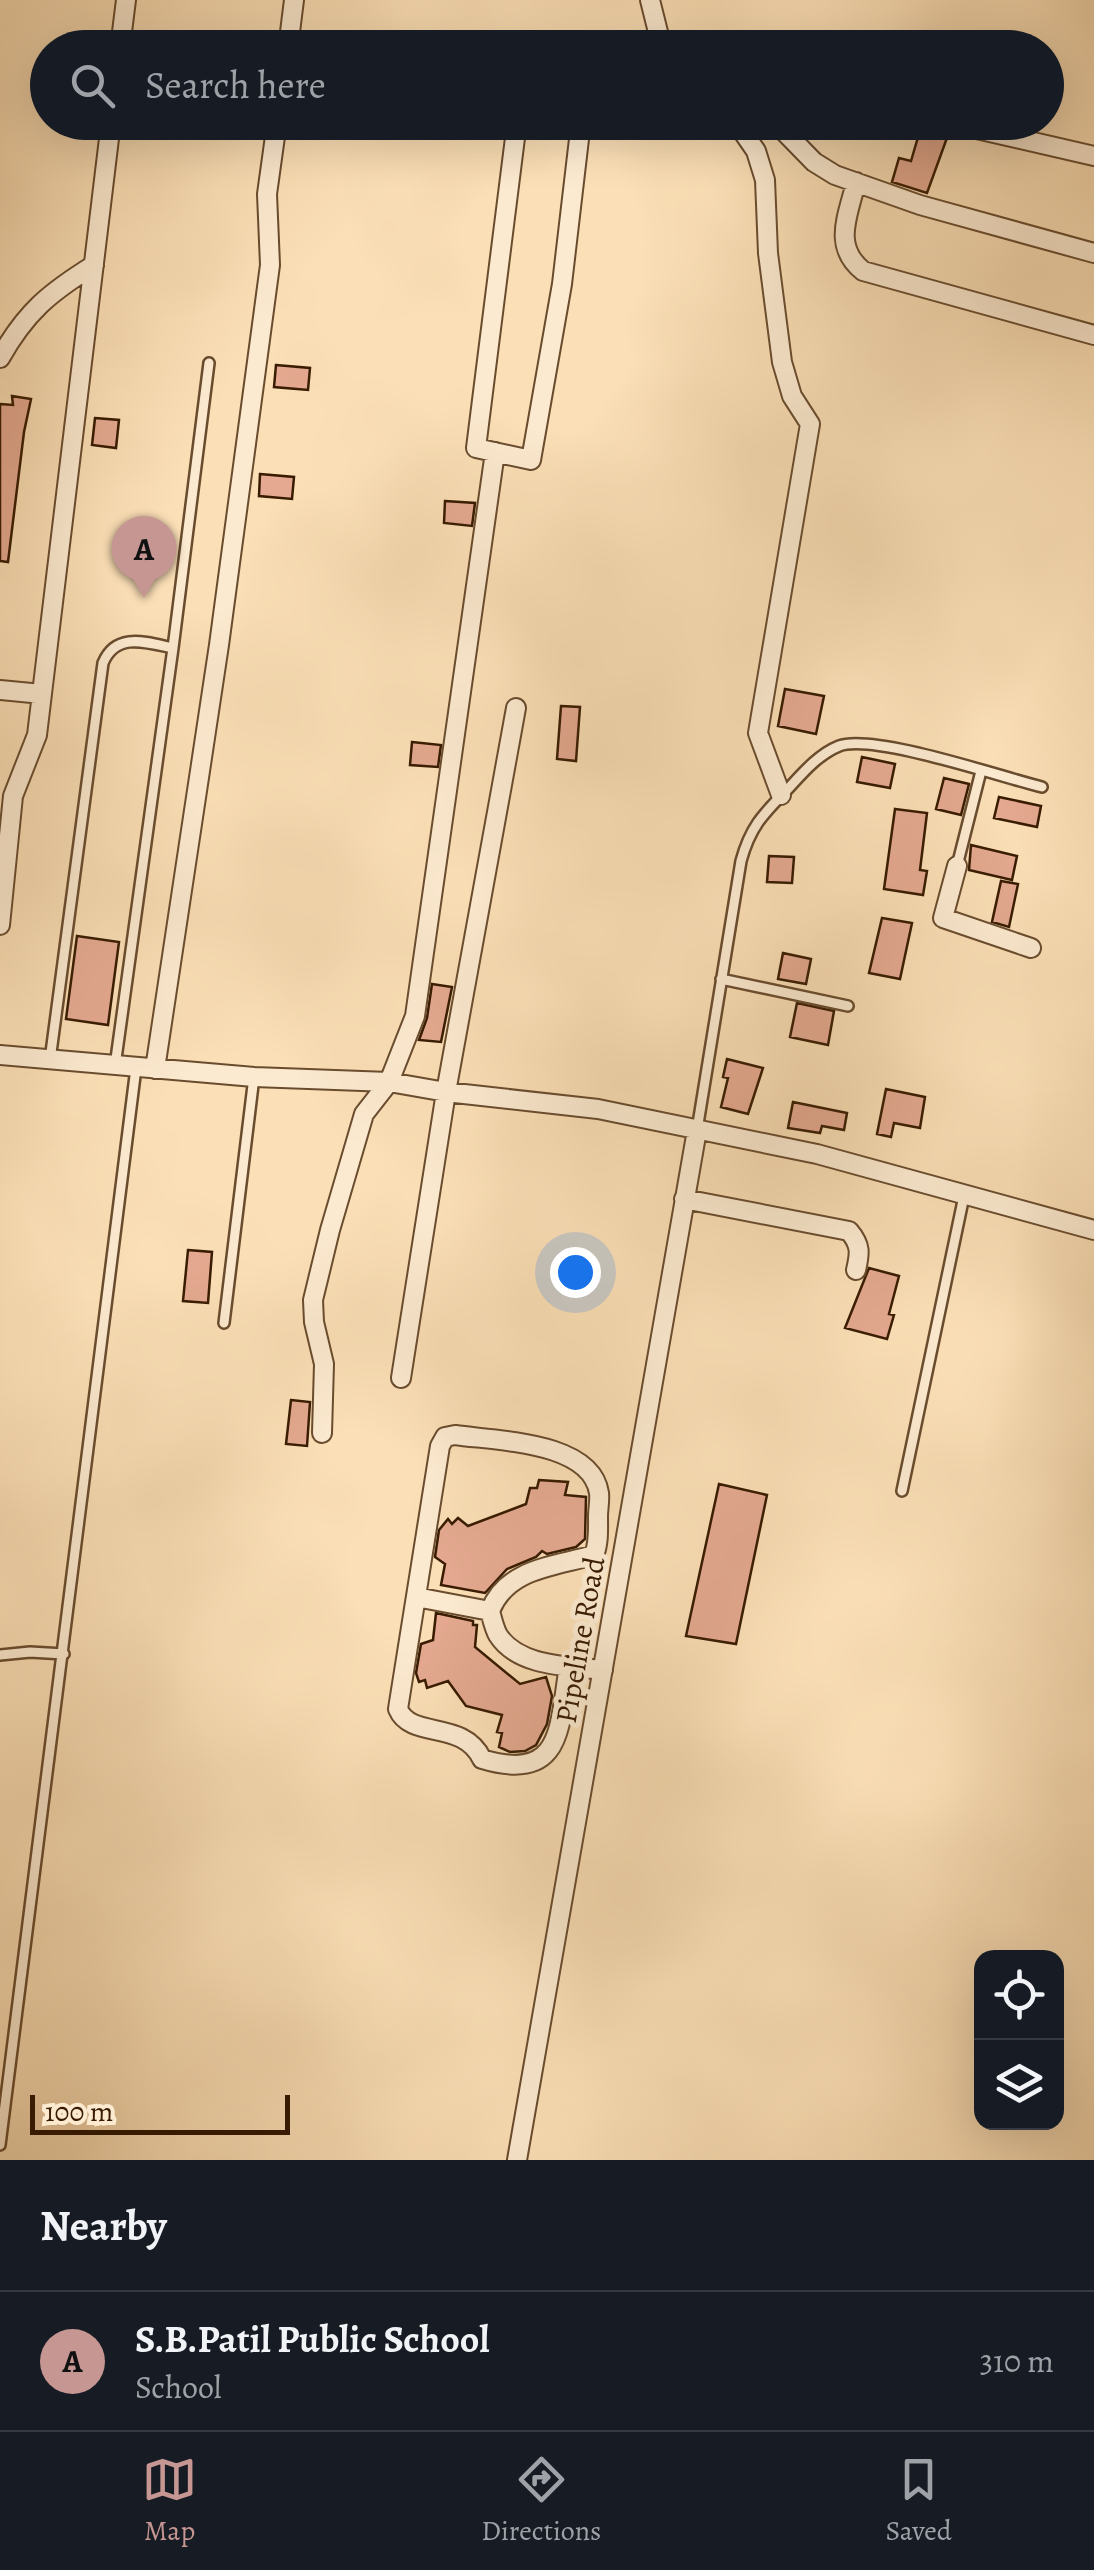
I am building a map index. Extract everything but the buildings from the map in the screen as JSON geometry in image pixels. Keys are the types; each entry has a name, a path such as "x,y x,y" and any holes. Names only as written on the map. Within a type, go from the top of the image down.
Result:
{"street":[{"path":"122,30 126,0"},
{"path":"290,30 294,0"},
{"path":"650,0 658,30"},
{"path":"0,925 14,796 37,735 109,140"},
{"path":"146,1068 219,645 270,266 267,194 274,140"},
{"path":"515,140 476,448 531,460 562,284 578,140"},
{"path":"748,140 765,180 768,253 782,362 792,396 810,424 758,733 781,795"},
{"path":"793,140 814,162 856,182 920,205 1094,253"},
{"path":"1024,140 1094,156"},
{"path":"856,182 844,248 849,260 863,271 1094,335"},
{"path":"0,358 18,325 41,300 94,266"},
{"path":"322,1433 325,1379 314,1322 314,1300 364,1114 389,1082 414,1016 495,452"},
{"path":"0,690 42,694"},
{"path":"402,1378 446,1092 516,708"},
{"path":"957,866 942,918 1031,948"},
{"path":"0,1055 254,1077 389,1082 598,1109 817,1154 1094,1230"},
{"name":"Pipeline Road","path":"517,2160 696,1130"},
{"path":"684,1199 849,1231 860,1252 856,1270"},
{"path":"569,1666 554,1745 544,1757 526,1764 498,1764 482,1759 476,1746 456,1733 402,1719 398,1710 440,1446 445,1437 456,1435 553,1450 574,1457 595,1482 599,1492 598,1546 594,1555 512,1579 498,1592 490,1611 498,1635 518,1654 603,1670"},
{"path":"416,1597 490,1611"}],"lane":[{"path":"114,1066 209,364"},
{"path":"50,1060 103,663 108,651 119,642 173,648"},
{"path":"696,1130 749,833 814,762 838,746 857,743 891,748 1042,787"},
{"path":"957,866 982,772"},
{"path":"721,979 848,1006"},
{"path":"0,2145 146,1068"},
{"path":"224,1323 254,1077"},
{"path":"902,1491 964,1193"},
{"path":"0,1656 30,1652 64,1654"}],"place":[{"name":"S.B.Patil Public School","path":"144,598"}]}
